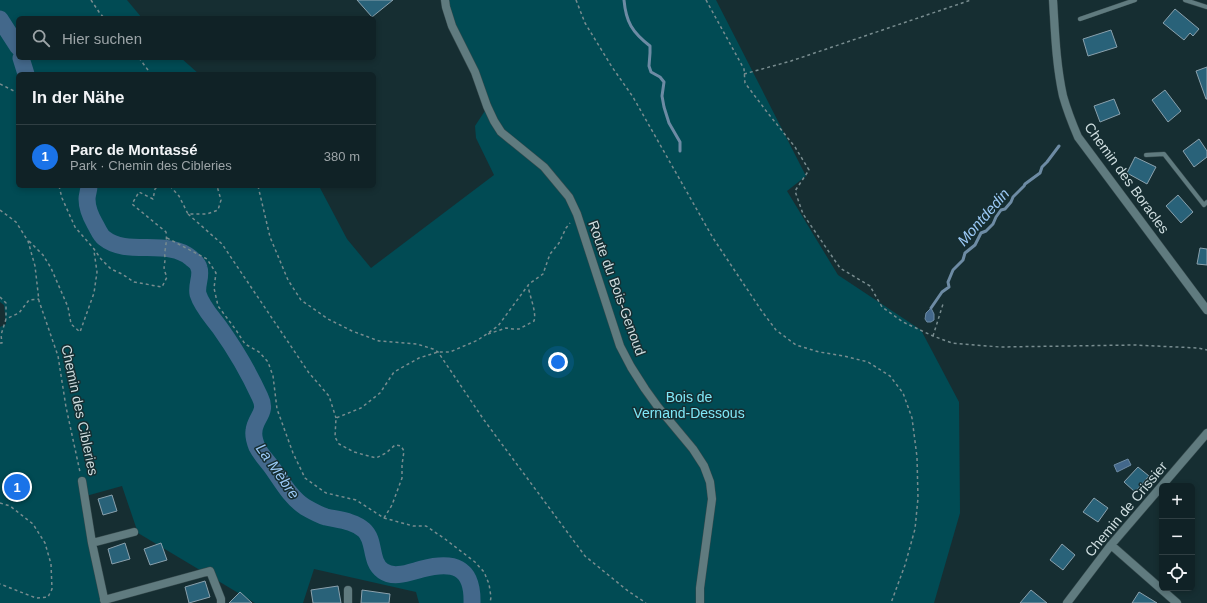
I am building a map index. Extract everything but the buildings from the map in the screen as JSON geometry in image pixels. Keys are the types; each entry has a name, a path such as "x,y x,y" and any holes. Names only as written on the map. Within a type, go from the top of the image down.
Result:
{"street":[{"name":"Route du Bois-Genoud","path":"445,0 452,26 475,72 494,121 502,132 544,166 569,197 577,214 620,346 645,389 693,449 704,466 710,482 712,499 700,588 700,603"},
{"name":"Chemin des Boracles","path":"1053,0 1057,61 1063,96 1078,137 1204,299 1207,310"},
{"name":"Chemin de Crissier","path":"1068,603 1110,545 1207,433"},
{"name":"Chemin des Cibleries","path":"82,481 92,543 105,602"},
{"path":"92,543 134,532"},
{"path":"1110,545 1177,603"},
{"path":"105,602 210,571 221,599 221,603"},
{"path":"348,590 348,603"}],"lane":[{"path":"1080,19 1135,0"},
{"path":"1185,0 1207,7"},
{"path":"1146,155 1164,154 1204,205 1207,202"}],"path":[{"path":"91,0 102,16"},
{"path":"576,0 586,23 633,97 713,238 776,330 796,345 819,352 868,362 890,376 903,393 912,418 917,457 918,498 915,529 905,565 891,603"},
{"path":"706,0 744,69 745,83 795,147 809,170 795,191 803,214 840,268 870,286 882,307 903,322 952,343 1000,347 1134,346 1198,348 1207,350"},
{"path":"744,74 791,61 971,0"},
{"path":"141,60 150,72"},
{"path":"0,84 16,92"},
{"path":"60,188 62,198 75,227 94,249 100,259 111,270 122,274 134,282 162,287 166,277 163,270 166,257 164,253 167,245 166,232 132,204 139,192 152,199 156,188"},
{"path":"172,188 179,196 188,214 222,244 309,373 329,396 336,418 335,437 339,444 354,452 376,458 386,453 395,445 401,446 404,451 402,478 392,505 384,518"},
{"path":"188,214 207,214 218,210 221,200 218,188"},
{"path":"258,188 270,237 288,280 301,300 328,319 352,331 379,341 417,344 438,352 484,420 585,556 628,591 646,603"},
{"name":"Chemin des Cibleries","path":"0,210 16,222 28,241 35,266 39,299 58,356 66,407 82,481"},
{"path":"336,418 360,408 380,393 394,372 420,358 438,352 450,352 478,340 498,326 528,285 543,274 550,254 559,242 566,228 577,214"},
{"path":"167,238 207,259 216,273 214,288 218,306 245,344 259,352 268,362 273,376 277,409 292,453 305,478 326,493 356,500 384,518 413,526 426,526 460,549 476,562 484,572 489,584 490,603"},
{"path":"28,241 43,255 51,268 68,307 71,324 80,332 94,293 97,272 94,249"},
{"path":"486,334 506,328 519,329 534,321 535,313 528,285"},
{"path":"0,297 6,303 6,319 1,335 2,343 0,343"},
{"path":"6,319 19,313 29,300 39,299"},
{"path":"933,336 943,304"},
{"path":"0,503 10,506 33,524 45,543 51,564 52,589 48,598 36,598 0,584"}],"green space":[{"name":"Bois de Vernand-Dessous","path":"0,0 127,0 140,16 16,16 16,60 183,60 197,72 16,72 16,188 320,188 347,239 371,268 494,175 476,138 475,126 490,103 455,24 449,6 449,0 716,0 806,176 787,191 838,275 921,330 959,402 960,513 934,603 419,603 416,592 314,569 303,603 255,603 138,533 122,486 86,496 103,603 0,603 0,327 6,324 4,305 0,302"}],"shaded area":[{"path":"931,308 934,314 934,320 927,322 925,319 926,313"},
{"path":"1128,459 1131,465 1117,472 1114,465"}],"waterway":[{"path":"624,0 628,21 634,31 650,46 649,66 651,72 660,77 664,82 662,96 664,107 669,123 680,142 680,151"},
{"name":"La Mèbre","path":"0,19 16,44"},
{"name":"La Mèbre","path":"22,60 25,72"},
{"name":"Montdedin","path":"931,308 942,292 949,287 948,282 953,270 963,260 965,253 975,245 981,233 986,231 993,224 1001,210 1005,209 1013,197 1025,184 1040,173 1042,167 1059,146"},
{"name":"La Mèbre","path":"89,188 87,199 88,209 100,234 104,238 113,243 124,246 171,249 182,252 198,265 200,271 198,294 200,299 236,353 262,402 262,411 256,422 254,431 257,447 295,499 305,507 318,514 351,523 364,530 370,540 376,562 379,567 387,573 397,575 443,566 452,566 459,569 465,574 469,581 472,603"}],"place":[{"name":"Parc de Montassé","path":"17,487"}]}
